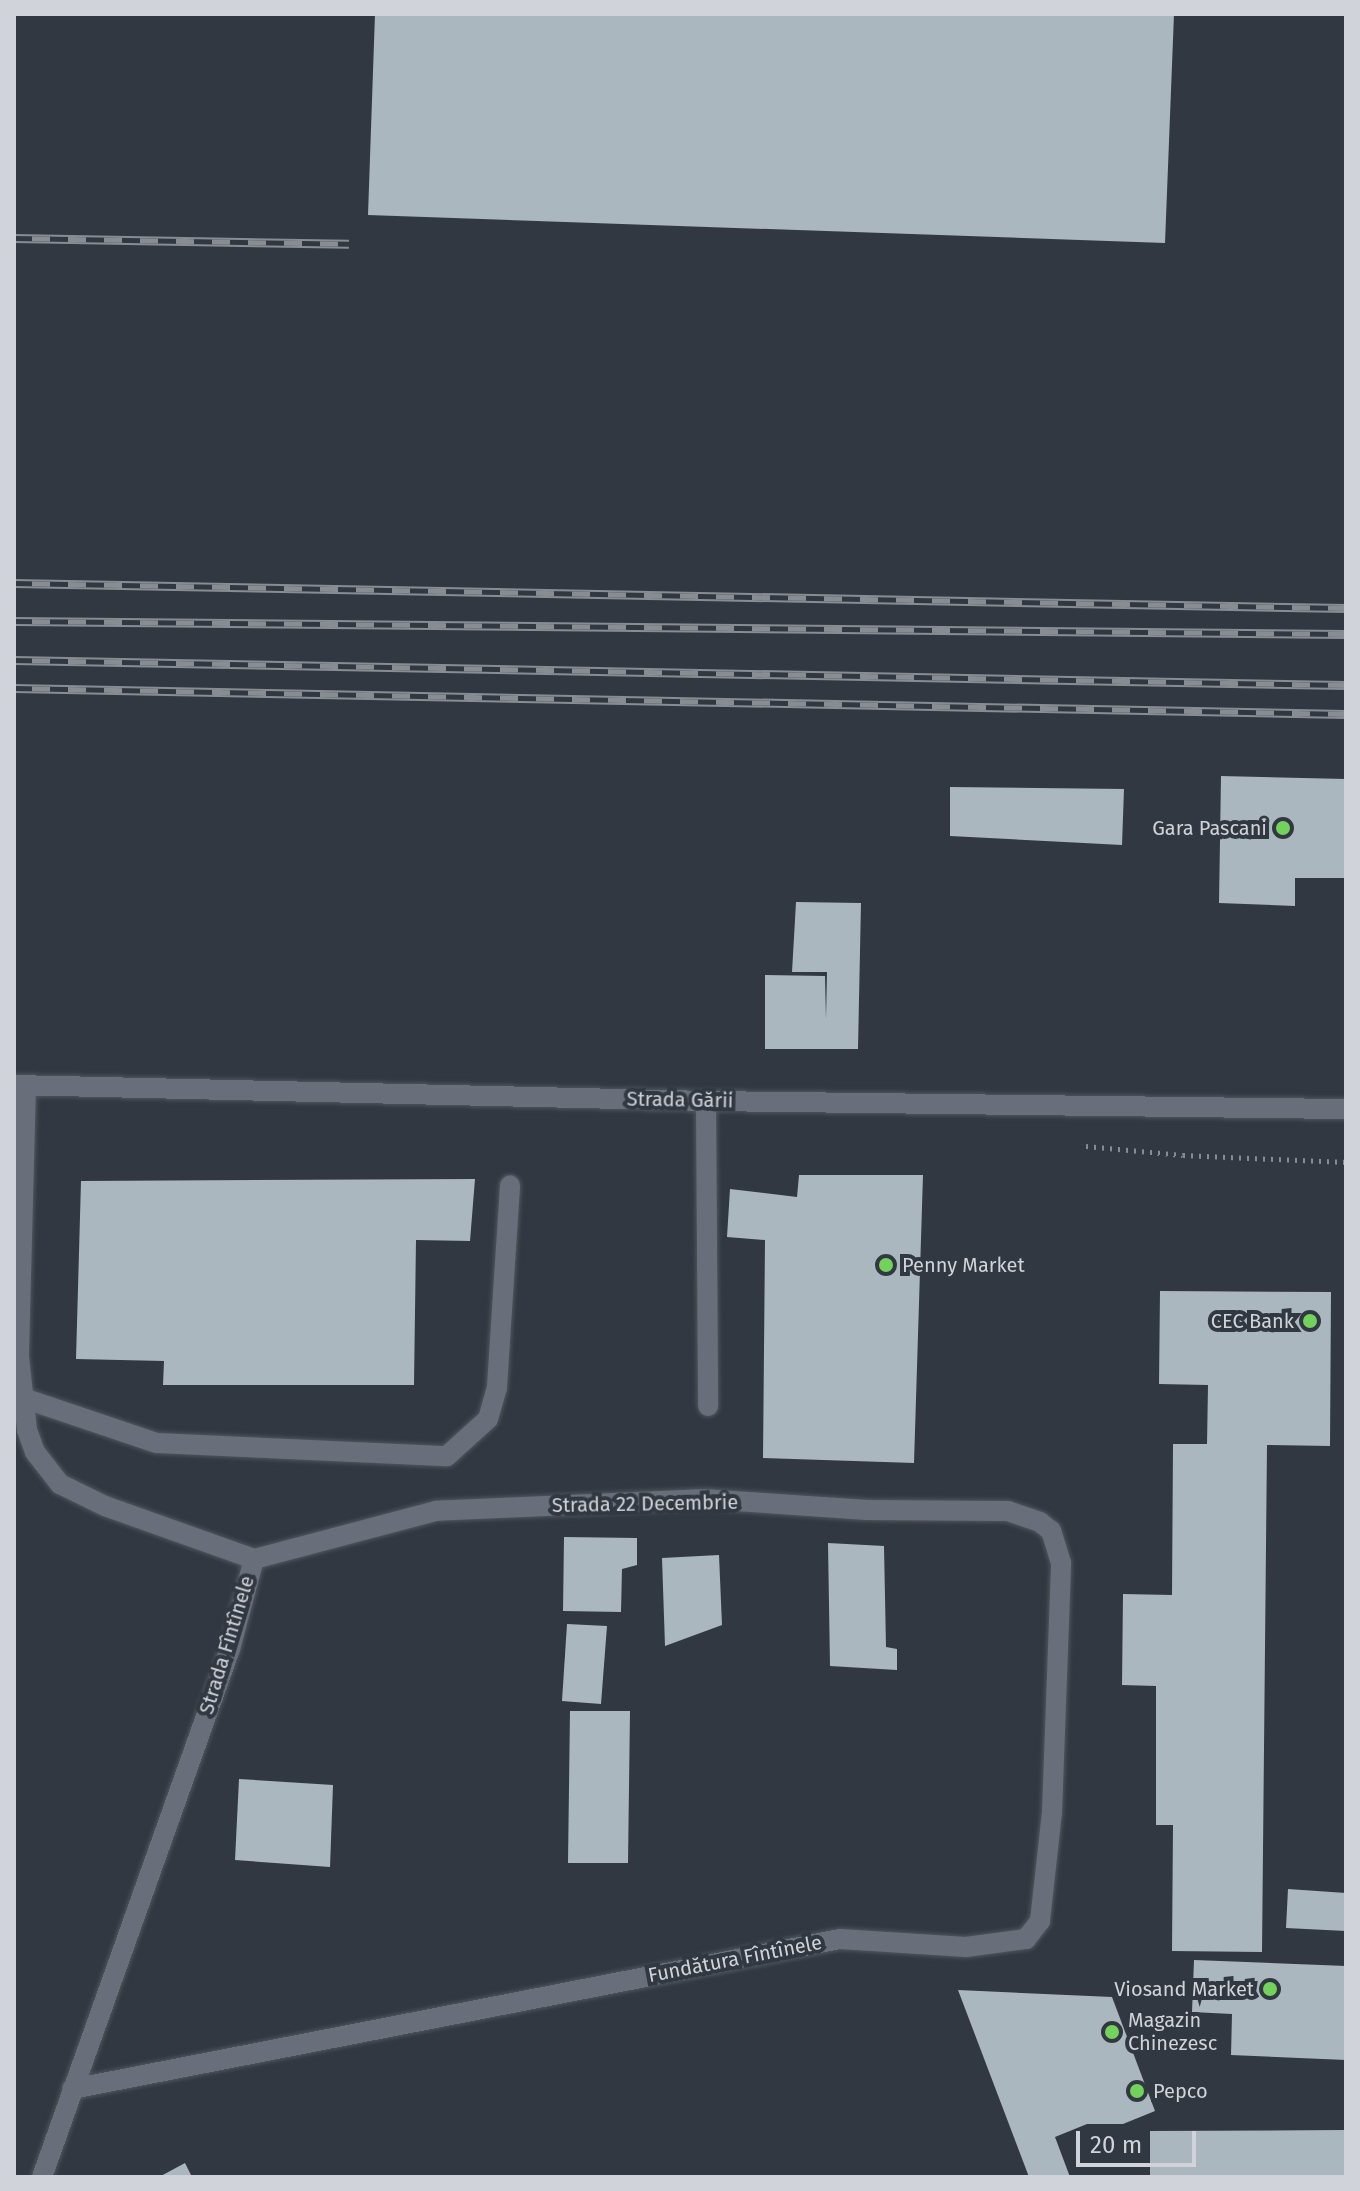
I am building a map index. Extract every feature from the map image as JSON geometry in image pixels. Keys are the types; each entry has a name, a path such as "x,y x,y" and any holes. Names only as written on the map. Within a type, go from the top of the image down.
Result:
{"street":[{"name":"Strada Gării","path":"20,1085 706,1101 1346,1109"},
{"name":"Strada Fîntînele","path":"20,1085 19,1357 27,1430 35,1452 60,1484 150,1524 254,1559 230,1649 42,2177"},
{"path":"706,1101 708,1406"},
{"path":"23,1398 157,1443 447,1456 488,1419 497,1387 510,1185"},
{"name":"Strada 22 Decembrie","path":"254,1559 436,1511 707,1499 867,1510 1008,1511 1040,1522 1051,1531 1061,1563"},
{"name":"Fundătura Fîntînele","path":"72,2089 840,1939 966,1947 1026,1939 1040,1921 1052,1812 1061,1563"}],"path":[{"path":"1086,1146 1183,1155 1346,1162"}],"building":[{"path":"375,14 1174,14 1165,243 368,215"},
{"name":"Gara Pascani","path":"1221,776 1346,779 1346,878 1295,878 1295,906 1219,903"},
{"path":"950,787 1124,789 1122,845 950,836"},
{"path":"796,902 861,903 858,1049 765,1049 765,975 825,976 826,1019 827,972 792,972"},
{"path":"799,1175 923,1175 914,1463 763,1458 765,1240 727,1237 730,1189 797,1197"},
{"path":"475,1179 470,1241 416,1240 414,1385 163,1385 164,1361 76,1359 81,1181"},
{"path":"1160,1291 1331,1292 1330,1446 1267,1445 1262,1952 1172,1951 1173,1825 1156,1825 1156,1686 1122,1685 1123,1594 1172,1595 1173,1444 1207,1444 1208,1385 1159,1384"},
{"path":"564,1537 637,1538 637,1565 622,1569 621,1612 563,1611"},
{"path":"828,1543 884,1546 886,1647 897,1649 897,1670 830,1666"},
{"path":"719,1555 722,1625 665,1646 662,1558"},
{"path":"567,1624 607,1626 601,1704 562,1701"},
{"path":"570,1711 630,1711 628,1863 568,1863"},
{"path":"239,1779 333,1785 330,1867 235,1860"},
{"path":"1288,1889 1346,1893 1346,1931 1286,1928"},
{"name":"Viosand Market","path":"1194,1960 1346,1966 1346,2060 1231,2055 1232,2014 1192,2012"},
{"path":"958,1990 1112,1997 1155,2111 1123,2124 1087,2124 1055,2137 1070,2177 1029,2177"},
{"path":"1346,2130 1346,2177 1150,2177 1150,2131"},
{"path":"185,2163 192,2177 159,2177"}],"railway":[{"path":"14,238 349,244"},
{"path":"14,583 1346,608"},
{"path":"14,621 1346,634"},
{"path":"14,660 1346,685"},
{"path":"14,688 1346,714"}],"place":[{"name":"Gara Pascani","path":"1283,828"},
{"name":"Penny Market","path":"886,1265"},
{"name":"CEC Bank","path":"1310,1321"},
{"name":"Viosand Market","path":"1270,1989"},
{"name":"Magazin Chinezesc","path":"1112,2032"},
{"name":"Pepco","path":"1137,2091"}]}
